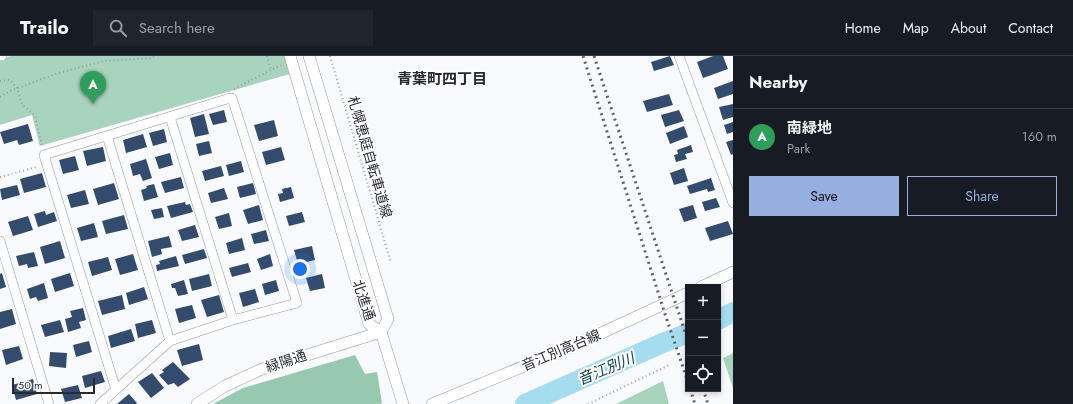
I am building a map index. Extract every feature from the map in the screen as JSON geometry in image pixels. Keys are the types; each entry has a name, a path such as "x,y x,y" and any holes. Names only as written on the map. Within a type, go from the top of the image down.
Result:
{"street":[{"name":"北進通","path":"290,56 369,324 381,332 388,319 309,56"},
{"path":"679,56 733,203"},
{"path":"100,404 116,390 170,341 233,320 297,302 232,98 227,98 107,136 45,159 116,390"},
{"path":"170,117 233,320"},
{"path":"107,136 170,341"},
{"path":"0,241 3,264 49,404"},
{"path":"707,284 733,272"},
{"name":"音江別高台線","path":"432,404 571,347 685,294"},
{"name":"緑陽通","path":"197,404 225,386 262,369 381,332"},
{"path":"381,332 403,404"}],"path":[{"path":"0,97 16,88 58,73 104,61 152,58 155,56"},
{"path":"267,56 271,70"},
{"name":"札幌恵庭自転車道線","path":"330,56 391,263"},
{"path":"227,98 226,93 282,66"},
{"path":"0,81 10,80 16,88 22,104 35,116 45,159 0,177"},
{"path":"588,404 671,364"}],"green space":[{"path":"11,56 285,56 290,74 40,146 32,115 0,125 0,59"},
{"path":"733,353 733,388 723,358"},
{"path":"355,355 365,374 377,372 382,403 213,404 243,388"},
{"path":"663,381 669,404 616,404"}],"building":[{"path":"670,56 674,65 654,71 651,62"},
{"path":"713,56 723,56 728,69 703,78 697,62"},
{"path":"733,81 733,94 718,99 714,88"},
{"path":"669,94 673,105 647,112 643,101"},
{"path":"733,104 733,117 723,120 719,107"},
{"path":"224,110 227,122 213,125 209,114"},
{"path":"679,110 684,121 665,127 661,115"},
{"path":"204,114 209,134 195,137 190,118"},
{"path":"274,120 278,136 259,141 254,125"},
{"path":"733,122 733,132 727,134 724,125"},
{"path":"28,124 33,141 19,145 17,140 4,144 0,132"},
{"path":"684,126 688,137 670,144 666,133"},
{"path":"164,129 167,142 153,146 149,133"},
{"path":"143,134 147,147 126,153 123,140"},
{"path":"733,140 733,154 731,155 726,142"},
{"path":"209,141 212,153 199,156 196,144"},
{"path":"691,145 693,152 685,154 687,159 676,162 674,155 678,154 677,150"},
{"path":"103,147 106,161 87,166 83,151"},
{"path":"281,147 285,160 266,165 262,152"},
{"path":"170,153 173,165 159,169 155,157"},
{"path":"75,156 79,170 63,174 59,160"},
{"path":"146,159 152,178 143,181 140,174 133,176 130,164"},
{"path":"241,161 244,172 229,176 226,165"},
{"path":"221,166 224,176 205,181 202,171"},
{"path":"684,168 688,181 674,185 670,173"},
{"path":"42,173 46,187 24,193 20,179"},
{"path":"181,177 184,188 165,193 161,182"},
{"path":"711,178 715,190 708,192 707,189 690,194 687,186"},
{"path":"114,183 119,199 98,205 93,189"},
{"path":"253,183 256,194 240,198 237,187"},
{"path":"154,184 158,197 144,201 141,190 147,188 146,186"},
{"path":"17,185 20,195 2,200 0,189"},
{"path":"291,187 294,198 280,202 278,194 283,193 282,189"},
{"path":"224,188 228,199 211,203 208,193"},
{"path":"85,190 89,204 71,208 67,195"},
{"path":"716,198 720,207 705,211 702,202"},
{"path":"185,202 186,205 190,204 193,212 171,218 167,206"},
{"path":"259,205 263,220 248,224 243,210"},
{"path":"693,205 697,218 684,222 679,209"},
{"path":"162,208 164,217 154,219 151,210"},
{"path":"45,211 46,215 54,212 57,221 38,227 34,214"},
{"path":"302,212 305,222 289,226 286,216"},
{"path":"229,213 232,226 219,229 215,217"},
{"path":"124,215 128,229 106,234 102,221"},
{"path":"28,216 33,230 13,236 8,222"},
{"path":"728,221 733,234 710,241 705,228"},
{"path":"94,223 98,237 81,241 77,228"},
{"path":"195,225 199,237 182,241 178,230"},
{"path":"266,230 269,241 254,244 251,234"},
{"path":"169,236 172,247 161,249 162,254 152,257 148,241"},
{"path":"242,238 245,250 229,254 226,243"},
{"path":"60,241 65,258 45,264 40,247"},
{"path":"312,246 315,260 298,264 294,250"},
{"path":"204,249 207,258 185,264 182,255"},
{"path":"34,252 38,266 28,268 27,264 19,266 16,256"},
{"path":"133,254 138,270 120,275 115,259"},
{"path":"270,254 273,266 261,270 257,259"},
{"path":"176,256 179,266 157,271 156,265 160,264 159,261"},
{"path":"108,257 112,270 92,276 88,262"},
{"path":"248,263 251,272 232,277 229,268"},
{"path":"2,273 6,287 0,289 0,274"},
{"path":"70,273 74,286 55,292 51,279"},
{"path":"209,274 212,286 192,291 189,279"},
{"path":"322,274 325,288 310,291 306,278"},
{"path":"184,280 188,294 178,296 175,288 172,288 171,284"},
{"path":"276,280 279,291 265,295 262,284"},
{"path":"44,283 48,298 38,301 36,297 30,299 27,289"},
{"path":"144,287 148,299 129,305 126,293"},
{"path":"255,289 259,302 243,307 239,293"},
{"path":"122,295 125,309 102,315 98,301"},
{"path":"219,295 224,312 207,317 201,300"},
{"path":"192,305 196,318 179,323 175,309"},
{"path":"83,308 86,320 79,322 81,328 68,332 65,319 72,317 70,311"},
{"path":"12,309 16,324 0,329 0,312"},
{"path":"60,320 64,332 45,337 41,325"},
{"path":"152,320 156,333 138,338 135,324"},
{"path":"131,329 135,341 111,348 108,336"},
{"path":"89,341 92,352 76,357 73,345"},
{"path":"199,344 203,360 182,366 177,350"},
{"path":"19,346 23,359 6,365 2,350"},
{"path":"50,352 67,353 66,368 49,366"},
{"path":"173,362 190,379 178,387 174,383 168,385 159,375 164,372 162,370"},
{"path":"101,371 105,382 85,388 82,376"},
{"path":"152,373 164,388 151,398 138,382"},
{"path":"33,379 37,394 16,400 12,385"},
{"path":"78,385 82,398 65,402 61,389"},
{"path":"129,394 137,403 136,404 117,404"}],"waterway":[{"name":"音江別川","path":"721,318 733,312"},
{"name":"音江別川","path":"525,404 685,334"}],"railway":[{"path":"583,56 685,373"},
{"path":"594,56 685,332"},
{"path":"691,392 695,404"},
{"path":"704,392 708,404"}],"place":[{"name":"南緑地","path":"93,104"}],"district":[{"name":"青葉町四丁目","path":"442,79"}]}
